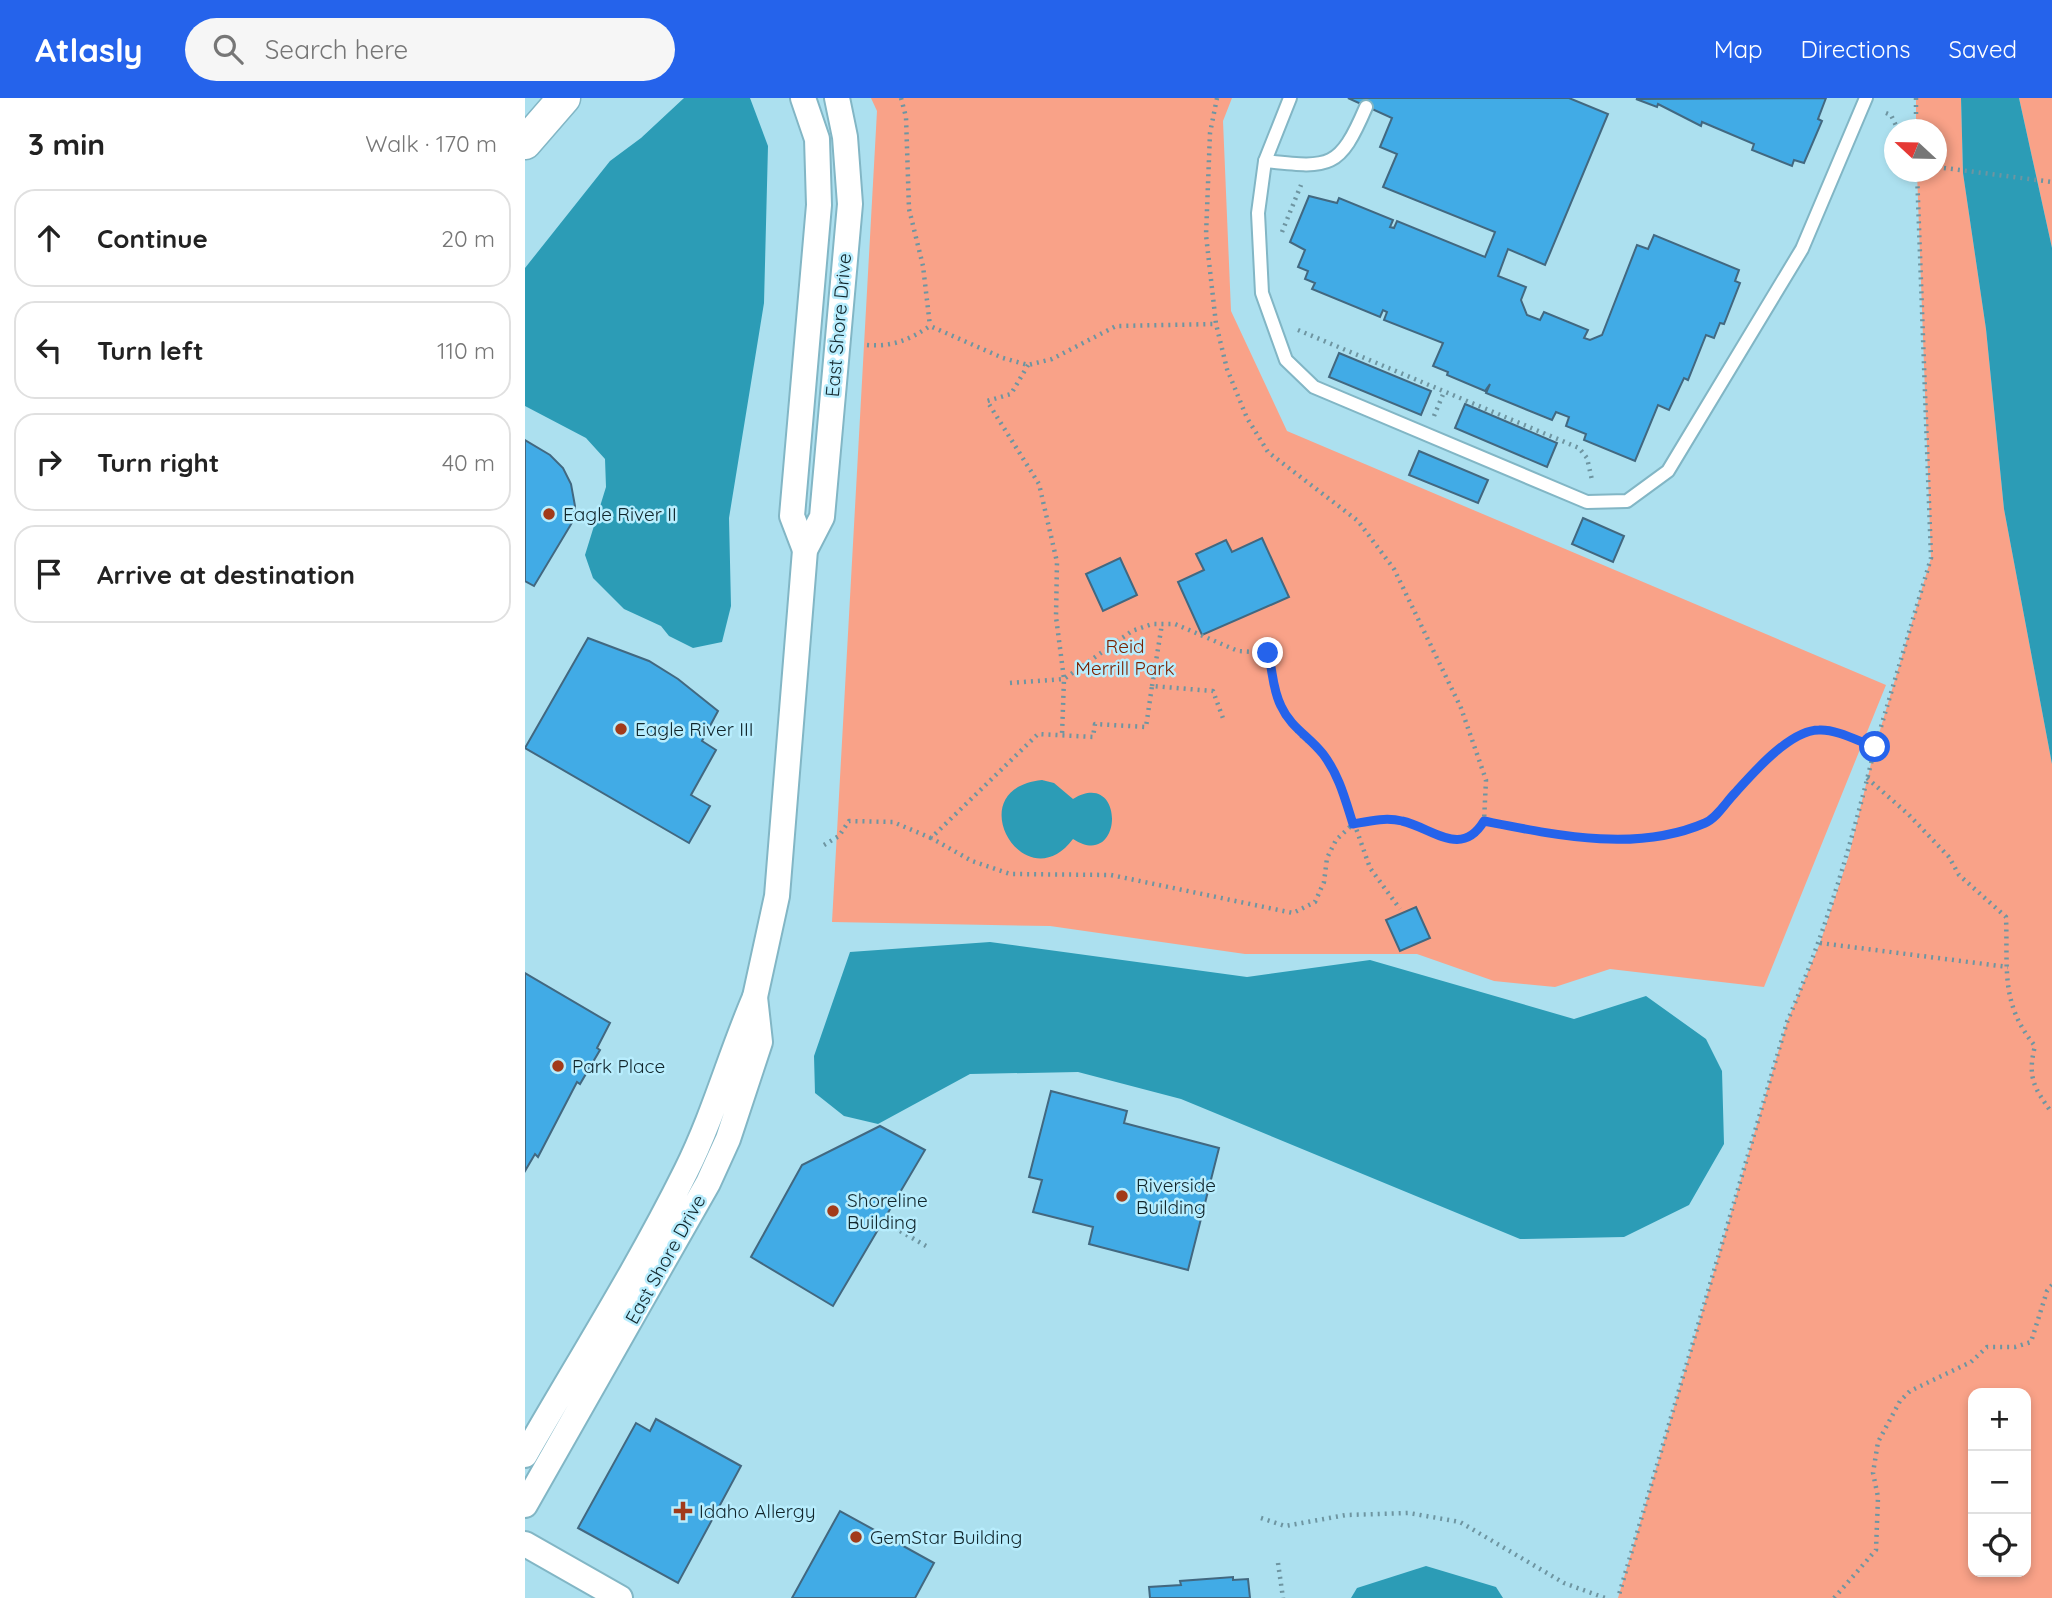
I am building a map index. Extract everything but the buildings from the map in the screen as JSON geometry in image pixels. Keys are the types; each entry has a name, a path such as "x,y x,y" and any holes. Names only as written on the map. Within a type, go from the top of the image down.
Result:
{"street":[{"path":"525,143 565,98"},
{"name":"East Shore Drive","path":"803,98 817,139 819,205 793,516 806,550"},
{"name":"East Shore Drive","path":"525,1455 685,1173 722,1088 738,1037 755,997 777,896 806,550 822,517 850,204 845,136 837,98"},
{"name":"East Shore Drive","path":"525,1505 701,1195 728,1139 760,1042 755,997"},
{"path":"525,1544 619,1598"}],"lane":[{"path":"1290,98 1265,161 1258,213 1262,293 1286,360 1314,387 1587,502 1627,501 1668,471 1802,249 1866,98"},
{"path":"1265,161 1316,167 1343,152 1366,107"}],"path":[{"path":"901,98 907,117 909,209 922,266 930,326"},
{"path":"824,845 839,836 849,821 893,822 931,838 972,861 1010,874 1111,875 1293,913 1315,902 1324,883 1327,858 1336,840 1353,824 1387,819 1404,821 1446,838 1463,840 1476,834 1484,821 1486,780 1479,755 1461,708 1394,569 1358,521 1268,452 1247,418 1227,369 1216,324 1206,235 1210,133 1217,98"},
{"path":"1916,98 1916,119"},
{"path":"1886,113 1893,119"},
{"path":"1947,168 2052,182"},
{"path":"1281,234 1303,180 1310,180"},
{"path":"1618,1598 1787,1022 1820,943 1849,855 1875,747 1931,558 1917,182"},
{"path":"1295,319 1298,330 1579,448 1587,458 1591,479 1603,481"},
{"path":"930,326 1003,358 1028,365 1052,359 1116,327 1216,324"},
{"path":"867,345 887,347 912,338 930,326"},
{"path":"1028,365 1011,394 987,401 1039,484 1057,562 1056,617 1064,679 1062,735"},
{"path":"931,838 1038,734 1093,737 1095,724 1146,727 1162,624"},
{"path":"1010,683 1064,679 1132,631 1162,624 1175,624 1238,651 1268,653 1273,686 1281,707 1299,734 1322,753 1334,773 1370,868 1400,909"},
{"path":"1152,687 1213,691 1224,720"},
{"path":"1484,821 1570,837 1625,839 1674,833 1709,822 1764,762 1794,738 1818,730 1875,747"},
{"path":"1867,778 1908,814 1949,857 1959,875 2007,917 2010,1006 2019,1027 2035,1046 2031,1060 2033,1087 2052,1113"},
{"path":"1820,943 2008,967"},
{"path":"888,1224 926,1246"},
{"path":"1834,1598 1876,1550 1878,1497 1873,1473 1878,1442 1900,1401 1910,1391 1971,1362 1987,1347 2015,1347 2031,1342 2047,1291 2052,1285"},
{"path":"1261,1518 1285,1526 1346,1515 1409,1513 1460,1522 1564,1583 1605,1598"},
{"path":"1278,1563 1283,1598"}],"green space":[{"name":"Reid Merrill Park","path":"871,98 1232,98 1223,121 1231,311 1287,431 1886,685 1764,987 1610,969 1555,987 1494,981 1417,954 1245,954 1050,926 832,922 877,111"},
{"path":"1916,98 1961,98 1963,173 1986,329 2004,509 2052,764 2052,1598 1618,1598 1787,1022 1820,943 1849,855 1875,747 1931,558 1917,182 1947,182 1947,119 1916,119"},
{"path":"2019,98 2052,98 2052,248"}],"water":[{"path":"684,98 750,98 768,146 764,303 729,518 731,606 722,642 693,648 669,636 661,626 624,609 593,578 585,555 606,487 605,459 586,438 525,406 525,268 610,161 641,138"},
{"path":"1961,98 2019,98 2052,248 2052,764 2004,509 1986,329 1963,173"},
{"path":"1042,780 1054,783 1073,799 1090,793 1103,796 1110,806 1112,819 1109,832 1102,842 1090,845 1073,839 1054,855 1036,858 1020,851 1008,837 1002,819 1004,802 1017,788"},
{"path":"990,942 1247,977 1370,960 1574,1019 1646,996 1706,1039 1722,1071 1724,1144 1689,1205 1624,1237 1520,1239 1181,1099 1078,1072 970,1074 878,1124 844,1116 815,1093 814,1056 850,952"},
{"path":"1426,1566 1496,1587 1503,1598 1351,1598 1357,1588"}],"place":[{"name":"Eagle River II","path":"549,514"},
{"name":"Eagle River III","path":"621,729"},
{"name":"Park Place","path":"558,1066"},
{"name":"Riverside Building","path":"1122,1196"},
{"name":"Shoreline Building","path":"833,1211"},
{"name":"Idaho Allergy","path":"683,1511"},
{"name":"GemStar Building","path":"856,1537"}],"route":[{"path":"1268,653 1273,686 1281,707 1299,734 1322,753 1340,783 1353,824 1387,819 1404,821 1446,838 1463,840 1476,834 1484,821 1570,837 1625,839 1674,833 1709,822 1764,762 1794,738 1818,730 1875,747"}]}
